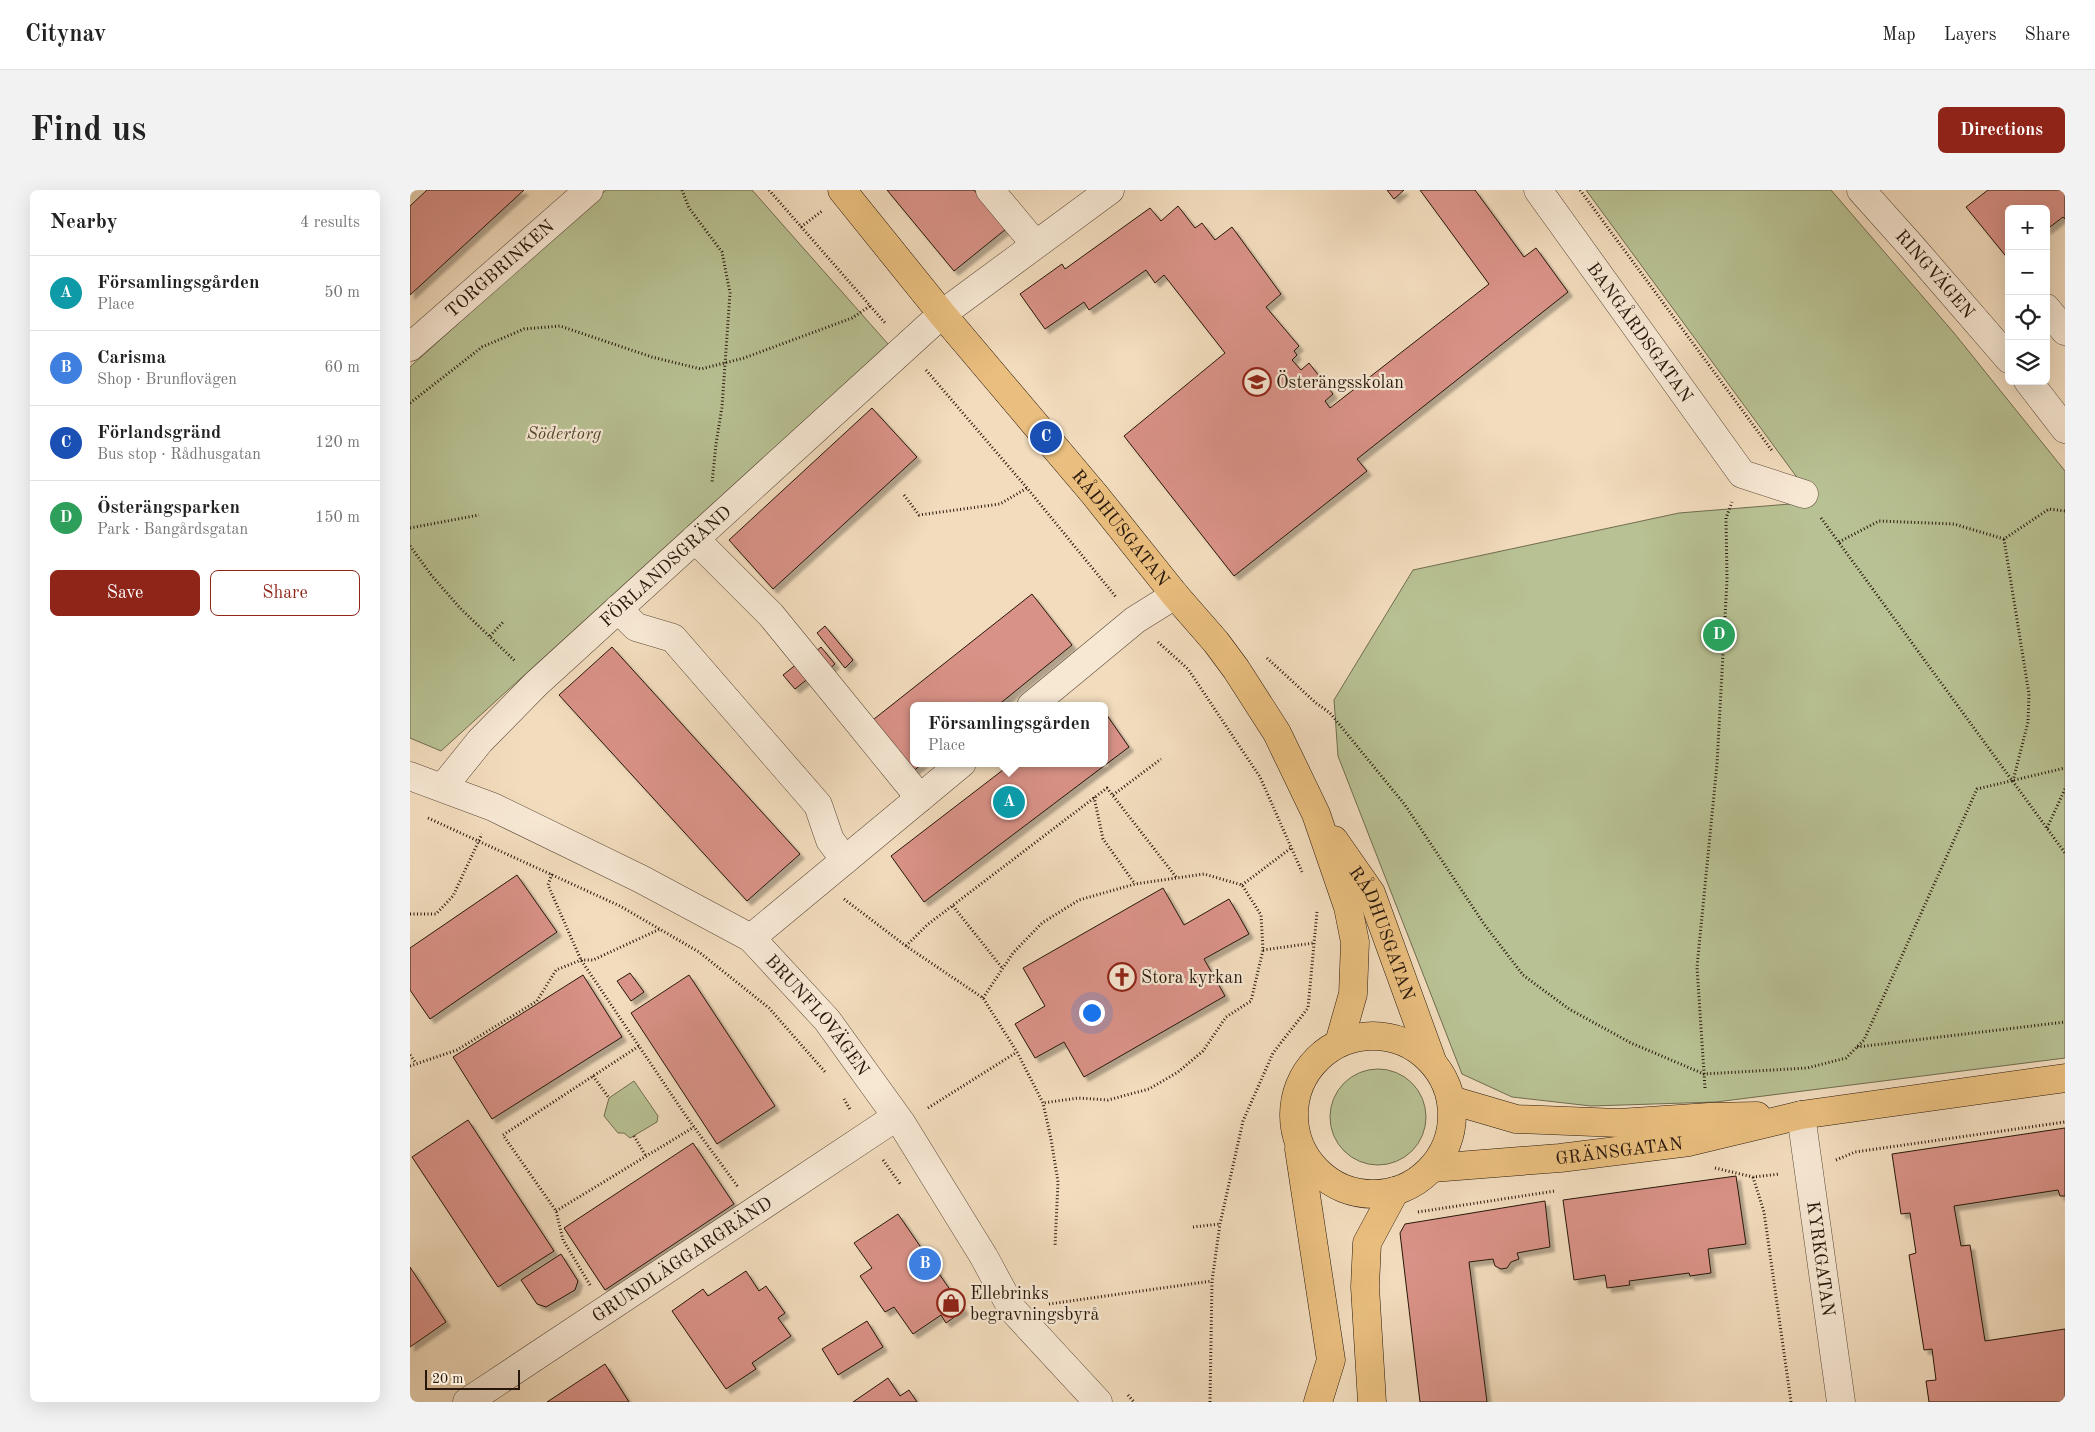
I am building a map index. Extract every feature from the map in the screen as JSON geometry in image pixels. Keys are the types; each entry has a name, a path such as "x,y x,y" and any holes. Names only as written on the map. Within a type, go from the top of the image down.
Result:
{"main road":[{"name":"RÅDHUSGATAN","path":"833,199 942,314 1095,494 1175,595 1216,642 1236,669 1277,734 1316,814 1348,906 1355,942 1353,994 1338,1043"},
{"name":"RÅDHUSGATAN","path":"1316,814 1371,893 1432,1061"},
{"path":"1298,1143 1310,1164 1327,1180 1348,1190 1371,1195 1395,1192 1415,1182 1432,1168 1446,1148 1452,1124 1451,1100 1444,1079 1432,1061 1412,1046 1388,1037 1363,1036 1338,1043 1319,1056 1304,1074 1295,1096 1293,1120 1332,1360 1318,1402"},
{"name":"GRÄNSGATAN","path":"1432,1168 1560,1158 1689,1142 1801,1115 2065,1078"},
{"name":"GRÄNSGATAN","path":"1451,1100 1516,1119 1619,1123 1709,1116 1801,1115"},
{"path":"1372,1402 1365,1287 1367,1243 1395,1192"}],"street":[{"name":"TORGBRINKEN","path":"410,347 589,190"},
{"path":"990,190 1035,244"},
{"name":"FÖRLANDSGRÄND","path":"444,788 480,742 536,684 942,314 1110,190"},
{"name":"BANGÅRDSGATAN","path":"1538,190 1742,474"},
{"name":"RINGVÄGEN","path":"1861,190 1912,247 1999,332 2005,349"},
{"path":"2050,313 2065,331"},
{"path":"2031,385 2065,429"},
{"path":"1742,474 1804,494"},
{"path":"695,539 771,615 920,798"},
{"path":"1036,702 1135,620 1175,595"},
{"path":"618,609 636,627 672,638 818,805 830,840 845,860"},
{"path":"751,938 957,767"},
{"name":"BRUNFLOVÄGEN","path":"410,776 493,807 642,879 751,938 827,1020 896,1117 978,1249 1012,1309 1098,1402"},
{"name":"KYRKGATAN","path":"1801,1115 1841,1402"},
{"name":"GRUNDLÄGGARGRÄND","path":"484,1397 605,1309 896,1117"}],"path":[{"path":"682,190 689,208 722,252 730,293 722,407 712,481 719,518"},
{"path":"769,190 1027,488 1135,620 1188,669 1260,777 1302,874"},
{"path":"1580,190 1774,454"},
{"path":"801,227 833,199"},
{"path":"410,403 482,347 524,329 560,326 652,357 701,369 744,358 852,318 870,306"},
{"path":"1704,1074 1697,967 1717,764 1727,580 1726,518 1742,474"},
{"path":"904,495 920,515 1000,504 1027,488"},
{"path":"1804,494 2065,853"},
{"path":"1839,542 1879,521 1954,524 2004,538 2049,509 2065,511"},
{"path":"410,528 479,515"},
{"path":"2004,538 2029,694 2028,722 2013,782"},
{"path":"410,546 432,576 460,608 536,684"},
{"path":"490,636 504,621"},
{"path":"1330,713 1405,805 1484,924 1523,975 1569,1009 1631,1042 1704,1074 1807,1068 1846,1058 1864,1040 1977,789 2013,782 2065,768"},
{"path":"1113,795 1161,759"},
{"path":"906,946 927,925 1107,788 1176,877"},
{"path":"2047,828 2065,789"},
{"path":"1094,797 1103,839 1135,884"},
{"path":"410,914 436,914 453,896 493,807"},
{"path":"427,817 620,906 699,952 769,1008 830,1078"},
{"path":"562,841 548,885 581,960 694,1127 754,1210"},
{"path":"1242,885 1291,848"},
{"path":"983,998 1014,953 1042,923 1079,900 1135,884 1204,874 1242,885 1261,915 1263,950 1251,1001 1226,1017 1203,1051 1178,1072 1150,1089 1108,1100 1078,1098 1043,1103"},
{"path":"820,881 906,946 983,998 1017,1052 1043,1103 1058,1182 1055,1246"},
{"path":"953,906 1003,969"},
{"path":"1210,1402 1212,1281 1220,1224 1243,1121 1273,1053 1308,1008 1317,908"},
{"path":"410,1066 457,1050 537,1001 556,970 581,960 593,960 660,929"},
{"path":"1263,950 1314,943"},
{"path":"1857,1047 2065,1022"},
{"path":"605,1309 564,1240 556,1211 504,1135 639,1046"},
{"path":"927,1108 1017,1052"},
{"path":"410,1055 416,1063"},
{"path":"594,1076 609,1098"},
{"path":"841,1093 865,1136"},
{"path":"1706,1169 1716,1168 1753,1177 1810,1172 1855,1152 2065,1122"},
{"path":"556,1211 694,1127"},
{"path":"634,1136 646,1156"},
{"path":"1753,1177 1764,1212 1791,1402"},
{"path":"1412,1213 1427,1209 1562,1190"},
{"path":"1193,1227 1220,1224"},
{"path":"1012,1309 1212,1281"}],"green space":[{"name":"Södertorg","path":"606,190 752,190 888,344 441,751 410,738 410,367"},
{"path":"1586,190 1831,190 1954,333 2065,471 2065,1058 1716,1102 1591,1106 1512,1097 1462,1074 1338,756 1334,700 1413,570 1679,513 1815,502"},
{"path":"1378,1069 1396,1073 1412,1083 1422,1099 1426,1117 1422,1135 1412,1151 1396,1161 1378,1165 1360,1161 1344,1151 1334,1135 1330,1117 1334,1099 1344,1083 1360,1073"},
{"path":"634,1081 658,1116 657,1122 630,1138 624,1133 618,1133 604,1116 609,1098"}],"building":[{"path":"427,190 524,190 410,295 410,206"},
{"path":"887,190 974,190 1006,229 954,271"},
{"path":"1387,190 1404,190 1394,199"},
{"name":"Österängsskolan","path":"1420,190 1475,190 1524,257 1536,248 1568,292 1357,459 1367,471 1234,576 1124,436 1225,353 1164,275 1155,283 1146,270 1089,310 1084,302 1045,329 1020,294 1062,264 1065,269 1150,208 1161,221 1178,206 1195,228 1202,223 1215,240 1232,227 1281,294 1266,307 1299,346 1294,351 1297,355 1292,360 1301,370 1309,363 1333,394 1325,401 1330,408 1489,284"},
{"path":"1988,190 2065,190 2065,219 2063,217 2050,227 2050,205 2005,205 2005,255 1966,207"},
{"path":"872,408 917,457 773,589 729,540"},
{"path":"1032,594 1072,645 1002,702 910,702 910,767 918,767 910,774 869,723"},
{"path":"825,626 853,660 845,668 817,633"},
{"path":"612,647 800,854 747,901 559,695"},
{"path":"821,647 835,664 828,670 814,653"},
{"path":"798,663 810,677 795,689 783,675"},
{"path":"1108,717 1129,747 1108,763"},
{"path":"1007,767 1103,767 924,902 891,856"},
{"path":"517,875 557,932 430,1019 410,990 410,948"},
{"name":"Stora kyrkan","path":"1163,888 1184,925 1229,899 1239,916 1249,934 1204,959 1225,996 1084,1077 1064,1042 1035,1058 1015,1024 1045,1006 1023,968"},
{"path":"630,973 644,992 631,1001 617,981"},
{"path":"583,975 622,1037 492,1119 453,1057"},
{"path":"689,975 775,1106 717,1144 631,1013"},
{"path":"468,1120 554,1251 498,1287 412,1157"},
{"path":"2065,1128 2065,1196 2060,1196 2058,1190 1954,1206 1961,1246 1970,1245 1985,1341 2065,1329 2065,1402 1929,1402 1926,1381 1936,1380 1932,1349 1924,1350 1909,1255 1916,1253 1910,1213 1901,1214 1892,1154"},
{"path":"693,1143 734,1204 605,1290 564,1228"},
{"path":"1736,1176 1746,1244 1708,1249 1711,1273 1690,1276 1689,1273 1629,1281 1630,1285 1607,1288 1605,1275 1574,1280 1563,1200"},
{"path":"1545,1201 1550,1247 1517,1253 1519,1259 1511,1262 1507,1268 1501,1269 1495,1266 1493,1259 1469,1262 1487,1402 1420,1402 1400,1233 1405,1224"},
{"path":"898,1214 964,1310 946,1323 941,1315 913,1334 894,1307 885,1312 860,1276 872,1268 854,1243"},
{"path":"561,1254 578,1281 575,1290 546,1307 537,1304 521,1280"},
{"path":"410,1267 446,1322 410,1347"},
{"path":"746,1271 759,1291 766,1286 785,1313 778,1318 791,1336 752,1363 756,1369 726,1389 672,1311 703,1289 708,1296"},
{"path":"867,1321 883,1347 838,1375 822,1349"},
{"path":"605,1364 629,1402 547,1402"},
{"path":"888,1378 900,1396 909,1390 917,1402 853,1402"}],"place":[{"name":"Österängsskolan","path":"1257,382"},
{"name":"Förlandsgränd","path":"1046,437"},
{"name":"Österängsparken","path":"1719,635"},
{"name":"Församlingsgården","path":"1009,802"},
{"name":"Stora kyrkan","path":"1122,977"},
{"name":"Carisma","path":"925,1264"},
{"name":"Ellebrinks begravningsbyrå","path":"951,1303"}]}
